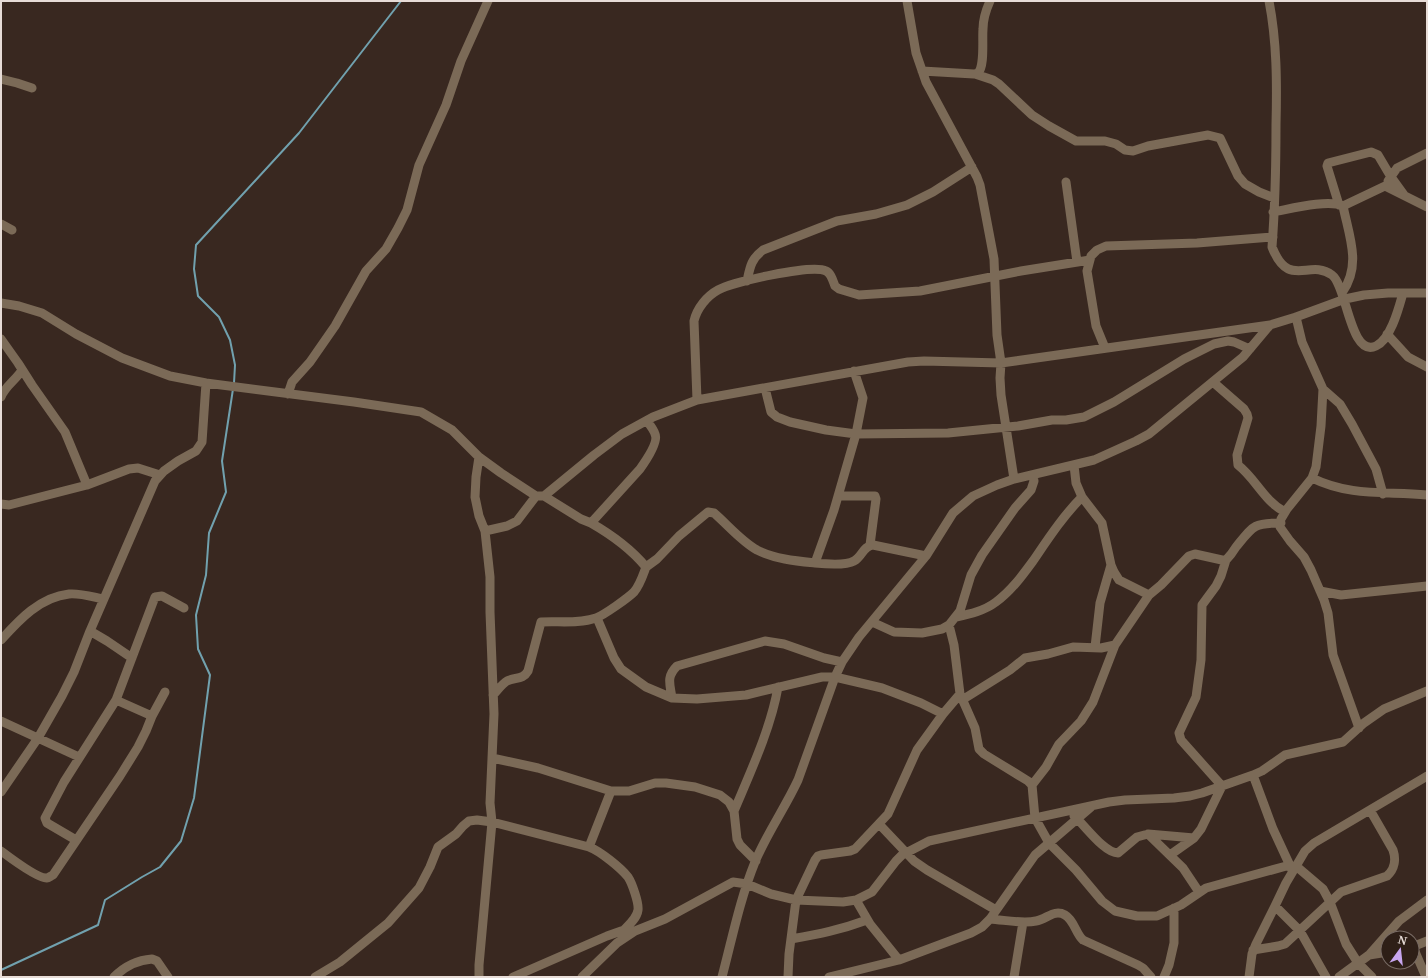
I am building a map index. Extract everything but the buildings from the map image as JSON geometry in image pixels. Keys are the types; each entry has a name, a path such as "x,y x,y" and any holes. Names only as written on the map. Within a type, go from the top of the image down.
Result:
{"street":[{"path":"288,394 292,382 310,362 335,326 366,271 386,250 398,228 407,210 419,164 446,105 461,61 488,1"},
{"path":"907,1 916,53 922,71 944,117 972,167 980,185 994,259 997,335 1001,363 1001,395 1014,479"},
{"path":"975,74 981,70 982,67 983,28 985,14 990,1"},
{"path":"1269,1 1273,20 1276,68 1276,176 1272,247 1276,257 1284,267 1293,270 1324,271 1337,279 1355,332 1362,344 1373,347 1378,345 1387,334 1393,324 1403,292"},
{"path":"922,71 975,74 993,80 1032,115 1076,141 1105,141 1116,144 1133,152 1148,146 1208,135 1217,137 1223,142 1235,170 1245,184 1274,198"},
{"path":"1,79 32,88"},
{"path":"1344,296 1350,278 1353,252 1341,206 1327,166 1328,163 1370,152 1378,156 1404,195"},
{"path":"1273,212 1320,204 1332,203 1341,206 1385,186 1397,168 1427,152"},
{"path":"747,281 751,263 763,250 837,221 876,214 912,203 933,192 972,167"},
{"path":"1066,182 1077,262"},
{"path":"1385,186 1427,207"},
{"path":"1,224 12,230"},
{"path":"1105,348 1096,326 1088,271 1090,260 1094,252 1100,247 1197,243 1273,237"},
{"path":"697,400 694,321 699,307 717,290 782,272 820,269 827,271 835,286 839,289 859,295 920,291 1090,260"},
{"path":"485,531 507,526 517,521 540,496 622,434 647,420 697,400 908,362 1001,363 1270,325 1296,317 1344,296 1403,292 1427,293"},
{"path":"1,303 20,306 42,313 76,334 128,361 170,376 206,383 421,412 452,430 479,456 501,473 581,519 608,532 630,550 646,567"},
{"path":"1296,317 1302,342 1323,389 1340,404 1352,424 1376,469 1383,494"},
{"path":"722,977 747,884 756,860 795,786 835,677 842,662 859,637 926,556 953,513 973,496 997,485 1014,479 1094,460 1149,434 1213,382 1250,349 1270,325"},
{"path":"1387,334 1408,357 1427,367"},
{"path":"1,339 65,432 87,485"},
{"path":"765,388 771,412 777,417 826,430 856,434 948,433 1084,417 1114,402 1184,359 1214,344 1228,341 1250,349"},
{"path":"1,398 7,387 17,378 22,370"},
{"path":"815,563 827,532 856,434 863,398 854,371"},
{"path":"1213,382 1244,409 1247,414 1248,418 1236,455 1238,465 1249,474 1266,497 1285,512"},
{"path":"1,792 38,738 74,672 103,599 155,481 160,475 178,461 196,451 202,442 206,383"},
{"path":"1323,389 1318,459 1312,478 1285,512 1280,523 1280,528 1304,557 1320,591 1328,613 1333,655 1359,728"},
{"path":"591,523 646,461 656,439 656,434 647,420"},
{"path":"479,456 475,497 479,516 485,531 490,577 494,714 490,803 492,822 479,977"},
{"path":"1074,465 1076,483 1082,497 1102,523 1111,565 1119,580 1149,595"},
{"path":"1,504 9,505 87,485 129,469 138,468 160,475"},
{"path":"872,622 894,632 922,633 942,629 949,625 960,611 971,575 982,556 1015,508 1031,490 1034,481 1033,475"},
{"path":"1312,478 1347,490 1383,494 1427,495"},
{"path":"493,695 506,681 522,678 525,675 541,622 578,621 597,618 616,606 634,592 646,567 657,559 679,536 708,512 714,513 744,541 758,550 772,556 815,563 854,562 870,545 876,499 875,496 838,496"},
{"path":"956,617 980,611 1006,593 1021,578 1082,497"},
{"path":"1222,786 1181,740 1179,734 1196,697 1201,660 1202,604 1216,586 1226,560 1249,531 1255,525 1263,523 1280,523"},
{"path":"870,545 926,556"},
{"path":"1032,785 1046,767 1059,744 1081,721 1093,702 1115,645 1149,595 1192,554 1226,560"},
{"path":"1095,648 1100,603 1111,565"},
{"path":"1320,591 1341,595 1427,586"},
{"path":"1,640 22,617 47,601 71,594 103,599"},
{"path":"76,840 47,823 45,818 79,757 116,700 155,597 162,596 184,608"},
{"path":"597,618 614,658 621,669 646,687 672,698 697,699 746,695 822,677 835,677 882,688 921,703 943,714"},
{"path":"949,625 954,645 961,697 976,728 978,749 980,752 1028,781 1032,785 1035,818 1049,843 1111,909 1137,916 1157,916 1181,905 1199,892 1214,886 1293,868"},
{"path":"90,631 132,658"},
{"path":"672,698 669,680 671,672 677,666 765,641 784,644 824,658 842,662"},
{"path":"788,977 796,900 815,860 818,856 850,851 855,848 879,824 893,806 917,750 943,714 961,697 1025,658 1048,654 1073,647 1106,648 1115,645"},
{"path":"734,811 751,771 772,714 778,687"},
{"path":"582,977 617,943 635,931 665,919 734,882 747,884 771,894 796,900 843,902 856,900 872,892 896,861 906,853 914,850 929,840 1125,800 1174,798 1202,793 1262,771 1285,755 1343,742 1384,709 1427,691"},
{"path":"1,852 30,871 43,877 48,878 53,875 120,776 146,732 152,716 165,692"},
{"path":"116,700 152,716"},
{"path":"1,721 79,757"},
{"path":"492,758 538,768 611,792 629,791 655,783 666,783 695,787 720,795 729,802 734,811 737,839 740,845 756,860"},
{"path":"1253,775 1272,829 1293,868 1323,889 1330,902 1346,944 1358,963 1372,977"},
{"path":"1249,977 1253,950 1293,868 1304,851 1314,843 1427,776"},
{"path":"1170,855 1194,838 1201,830 1222,786"},
{"path":"589,846 611,792"},
{"path":"829,977 898,960 971,933 982,927 990,919 1035,855 1092,807"},
{"path":"1253,950 1278,946 1290,940 1341,892 1387,876 1391,872 1394,868 1395,855 1370,810"},
{"path":"1069,811 1098,840 1114,853 1118,853 1137,837 1148,834 1194,838"},
{"path":"315,977 340,962 388,923 419,888 438,847 456,834 469,821 477,820 492,822 589,846 597,850 628,877 631,883 638,904 638,910 632,922 624,930"},
{"path":"879,824 906,853 927,870 996,910"},
{"path":"1148,834 1183,868 1199,892"},
{"path":"856,900 867,920 898,960"},
{"path":"1339,977 1369,955 1399,921 1427,900"},
{"path":"1275,906 1300,931 1326,977"},
{"path":"1164,977 1169,965 1174,943 1174,908"},
{"path":"990,919 1023,922 1038,921 1051,914 1059,913 1067,916 1083,940 1138,965 1151,977"},
{"path":"791,939 832,932 867,920"},
{"path":"1014,977 1023,922"},
{"path":"513,977 607,936 624,930 635,931"},
{"path":"1369,955 1380,953"},
{"path":"114,977 120,971 136,963 152,959 157,961 168,977"},
{"path":"1420,964 1426,977"}],"waterway":[{"path":"234,383 235,365 230,340 219,317 198,296 194,269 196,245 299,133 401,1"},
{"path":"1,970 98,925 105,900 160,867 181,841 194,798 210,675 198,649 196,615 206,575 209,533 226,492 222,461 233,389"}]}
